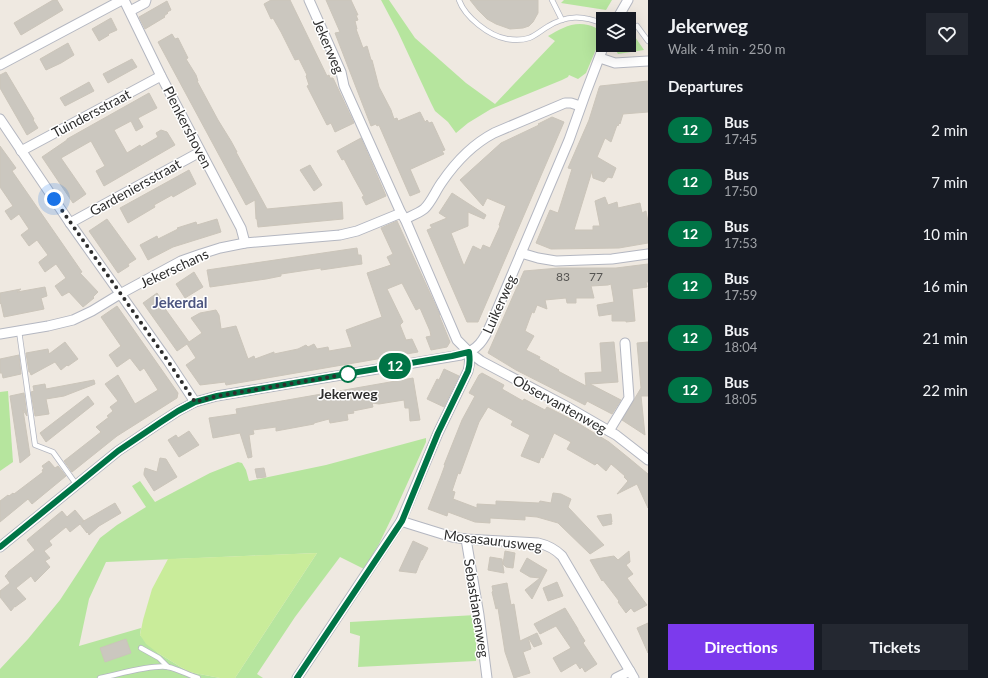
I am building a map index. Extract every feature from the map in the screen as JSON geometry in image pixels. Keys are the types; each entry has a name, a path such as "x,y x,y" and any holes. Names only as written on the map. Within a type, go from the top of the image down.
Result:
{"street":[{"name":"Plenkershoven","path":"123,0 130,11 200,152 241,228 245,243"},
{"path":"0,65 123,0"},
{"path":"130,11 145,3 146,0"},
{"name":"Jekerweg","path":"309,0 341,72 344,86 457,340 469,352"},
{"path":"621,12 628,0"},
{"name":"Luikerweg","path":"469,352 480,344 485,336 569,140 580,106 602,52"},
{"path":"600,58 616,63 648,61"},
{"name":"Tuindersstraat","path":"21,151 161,76"},
{"name":"Jekerschans","path":"0,334 73,320 92,311 181,261 220,248 245,243 340,235 424,209 449,173 467,153 485,138 565,103 580,106"},
{"path":"0,119 70,223 168,361 195,402"},
{"name":"Gardeniersstraat","path":"70,223 200,152"},
{"path":"521,252 538,258 556,261 612,259 648,254"},
{"path":"609,431 629,398 625,343"},
{"path":"0,547 76,484 124,447 161,422 195,402 217,396 469,352 470,366 438,433 402,521 297,678"},
{"name":"Observantenweg","path":"469,352 481,361 564,405 609,431 648,460"},
{"name":"Mosasaurusweg","path":"402,521 452,537 538,543 550,547 558,552 562,556 632,674"},
{"name":"Sebastianenweg","path":"466,539 479,614 487,678"},
{"path":"616,678 632,674"}],"lane":[{"path":"459,0 461,6 475,22 494,34 507,39 519,40 530,38 549,25 570,18 582,18 596,21"},
{"path":"552,0 562,20"},
{"path":"637,26 648,42"},
{"path":"19,331 35,445 53,452 76,484"},
{"path":"141,648 159,658 168,667"},
{"path":"100,678 156,667 168,667 198,678"}],"green space":[{"path":"381,0 389,0 415,38 466,83 495,104 555,41 548,36 557,31 567,26 577,24 592,26 596,28 596,49 586,73 578,79 569,75 562,80 491,109 468,123 456,133 448,122 435,111 398,32"},
{"path":"564,0 612,0 606,10 561,3"},
{"path":"636,38 644,50 636,51"},
{"path":"617,52 631,52 618,54"},
{"path":"8,391 13,462 0,471 0,392"},
{"path":"426,438 426,442 394,513 379,544 364,569 340,557 295,617 257,674 263,678 235,678 317,553 106,562 89,599 79,646 141,628 140,635 158,653 189,672 220,678 0,678 0,669 28,639 60,600 100,538 117,525 146,507 132,486 140,481 155,502 210,473 238,462 242,463 249,481 326,465"},
{"path":"317,553 235,678 220,678 189,672 146,644 140,635 152,589 168,559"},
{"path":"476,615 476,661 358,667 360,636 350,633 350,622"}],"building":[{"path":"53,0 57,0 63,10 21,35 14,23"},
{"path":"271,0 290,0 327,76 329,75 330,78 333,78 354,123 335,132 331,123 327,125 307,86 309,85 307,75 299,59 295,60 281,32 273,18 271,19 264,4"},
{"path":"326,0 351,0 358,15 356,15 358,20 355,21 356,29 363,48 367,46 379,87 394,119 397,118 398,121 420,112 425,122 427,120 429,123 432,122 445,150 442,151 444,154 410,169 420,192 410,196 379,125 377,126 376,124 371,126 335,33 340,32"},
{"path":"470,0 538,0 538,13 529,26 510,29 487,19"},
{"path":"167,1 171,10 167,12 168,13 164,16 165,17 145,29 139,17"},
{"path":"111,18 117,30 108,34 109,35 99,41 92,29"},
{"path":"172,34 175,39 178,38 188,58 186,59 196,75 197,81 267,209 342,202 343,219 258,227 255,200 246,205 158,42"},
{"path":"68,43 74,55 46,70 40,59"},
{"path":"132,59 137,67 108,83 103,74"},
{"path":"6,72 38,128 27,135 0,88 0,75"},
{"path":"648,81 648,112 623,114 611,142 605,138 597,157 616,168 612,178 608,177 604,182 593,178 592,171 574,230 593,230 593,226 600,226 595,201 605,197 608,205 617,202 618,208 640,203 642,213 646,211 648,222 648,243 619,248 551,249 536,243 550,210 558,213 572,169 568,168 589,120 600,86"},
{"path":"89,82 94,91 65,106 60,98"},
{"path":"149,93 157,108 138,118 143,127 136,131 131,121 114,130 127,153 158,137 156,133 161,130 167,132 175,145 104,186 96,171 105,166 91,141 61,158 86,194 73,203 42,157 67,139"},
{"path":"552,117 564,122 478,322 467,322 427,230 432,228 430,225 447,218 439,213 452,193 486,215 484,219 468,212 468,226 451,233 464,266 473,246 481,250 483,245 490,248 500,226 499,225 506,206 487,198 483,206 460,180 501,143 539,125 538,124"},
{"path":"361,138 386,196 366,205 362,197 364,196 344,159 342,160 337,151"},
{"path":"0,146 16,168 12,171 82,272 80,273 98,292 93,297 94,298 83,307 69,292 62,296 55,286 66,278 56,264 45,272 39,262 48,255 37,240 29,246 21,235 29,229 19,214 11,220 5,211 13,206 0,187"},
{"path":"310,165 322,185 314,191 300,170"},
{"path":"189,170 196,184 173,197 172,195 154,205 155,207 128,223 120,208"},
{"path":"107,219 136,259 128,264 129,266 118,273 89,231"},
{"path":"217,219 221,232 173,247 148,260 140,245 157,236 158,239 178,229 177,228 196,222 197,225"},
{"path":"397,221 440,315 450,342 447,347 431,350 426,337 431,336 430,331 420,308 416,310 402,283 387,289 403,322 400,325 406,340 412,339 418,352 226,385 225,382 200,385 186,365 196,358 187,344 177,351 143,303 157,293 163,302 161,303 189,342 202,333 191,318 200,313 216,310 219,315 221,329 236,326 248,359 254,356 255,359 274,352 274,354 298,349 306,345 308,347 314,344 317,349 328,347 329,351 352,347 346,330 382,317 367,273 391,265 387,257 393,254 381,228"},
{"path":"357,248 358,255 361,255 362,264 281,274 281,276 266,279 210,287 207,270"},
{"path":"648,264 648,282 646,282 647,287 632,289 635,321 612,321 612,314 599,316 597,305 614,302 611,284 591,286 594,298 576,298 576,303 567,303 566,298 545,300 547,309 537,305 534,313 532,312 525,331 534,336 526,350 540,357 539,359 559,370 558,371 586,386 585,373 602,372 600,343 614,342 618,382 590,384 621,400 612,414 587,401 585,405 516,370 488,353 524,271 559,268 616,268"},
{"path":"194,272 203,287 185,298 176,284"},
{"path":"45,287 47,296 41,298 44,309 4,317 1,303 0,304 0,293 21,289 17,292"},
{"path":"117,306 178,393 177,398 117,436 72,472 64,461 101,432 96,427 109,417 107,416 113,411 110,407 118,401 105,384 118,375 135,404 158,390 144,368 140,371 130,358 117,367 109,355 121,346 101,317"},
{"path":"65,342 78,359 61,370 55,362 31,375 29,372 26,353 48,349 49,354"},
{"path":"648,342 648,396 641,396 645,435 622,420 641,388 637,343"},
{"path":"19,355 21,374 3,378 2,373 0,373 0,359"},
{"path":"444,369 459,376 444,407 427,399"},
{"path":"482,373 504,385 502,389 523,401 524,399 545,410 547,407 571,419 609,442 630,459 648,474 648,508 637,484 617,494 628,481 624,477 625,476 611,464 606,471 597,463 595,465 567,449 571,442 554,433 543,458 541,457 539,463 521,456 530,435 511,425 513,421 488,407 479,422 460,474 458,473 452,491 455,492 453,499 477,508 477,504 496,505 496,501 539,503 540,501 551,503 553,493 561,494 571,499 568,507 604,545 590,554 558,523 537,517 525,516 525,520 490,518 490,523 475,522 448,512 447,516 428,509 462,420 475,396 469,393 479,375"},
{"path":"413,378 420,420 410,421 409,408 405,408 404,400 379,404 372,403 373,407 353,411 354,413 347,414 348,420 330,423 329,419 314,424 276,431 276,427 253,430 254,434 249,435 252,457 248,458 240,433 213,438 209,418 237,414 236,409"},
{"path":"94,380 95,384 64,396 46,399 49,414 35,416 31,392 34,391 33,386 45,384 46,389"},
{"path":"24,393 27,416 23,410 30,455 20,463 10,396"},
{"path":"88,396 94,404 46,442 40,433"},
{"path":"189,431 199,445 179,457 168,440 176,435 178,438"},
{"path":"160,458 166,459 177,477 154,491 144,473 145,468 157,472"},
{"path":"49,461 55,468 58,466 66,476 32,504 28,499 0,522 0,501 8,495 14,494 43,472 42,470 44,469 42,466"},
{"path":"264,468 266,477 257,478 255,469"},
{"path":"115,503 121,513 99,526 89,535 80,524 70,532 66,527 49,541 52,545 44,551 50,558 45,561 50,567 35,582 31,576 16,588 26,599 15,606 11,611 0,597 0,591 10,583 5,576 8,572 35,550 27,540 62,511 67,517 75,510 84,521"},
{"path":"611,514 612,524 603,526 597,516"},
{"path":"413,541 428,548 416,573 399,571"},
{"path":"505,551 515,553 513,568 506,567 503,564"},
{"path":"629,551 630,562 626,565 633,574 627,578 647,605 634,612 631,608 626,613 618,602 619,601 603,580 602,581 590,560 614,556 618,560"},
{"path":"490,557 502,559 504,573 488,570"},
{"path":"527,558 547,570 532,599 525,590 540,578 530,577 520,571"},
{"path":"557,582 563,596 548,601 543,588"},
{"path":"507,583 511,605 514,604 520,641 528,637 531,649 523,652 530,673 514,678 505,652 498,608 496,609 492,592 492,586"},
{"path":"565,608 585,641 583,643 597,664 585,672 582,667 580,669 576,663 561,672 553,658 571,648 556,626 540,634 534,624"},
{"path":"648,623 648,653 637,628"},
{"path":"537,633 542,644 534,647 528,637"},
{"path":"126,639 131,653 105,662 100,648"}],"bus line":[{"name":"12","path":"0,547 118,451 178,411 195,402 217,396 461,355 469,352 470,366 438,433 402,521 297,678"}],"place":[{"name":"Jekerweg","path":"348,374"}],"district":[{"name":"Jekerdal","path":"180,302"}],"route":[{"path":"54,199 168,361 195,402 217,396 348,374"}]}
